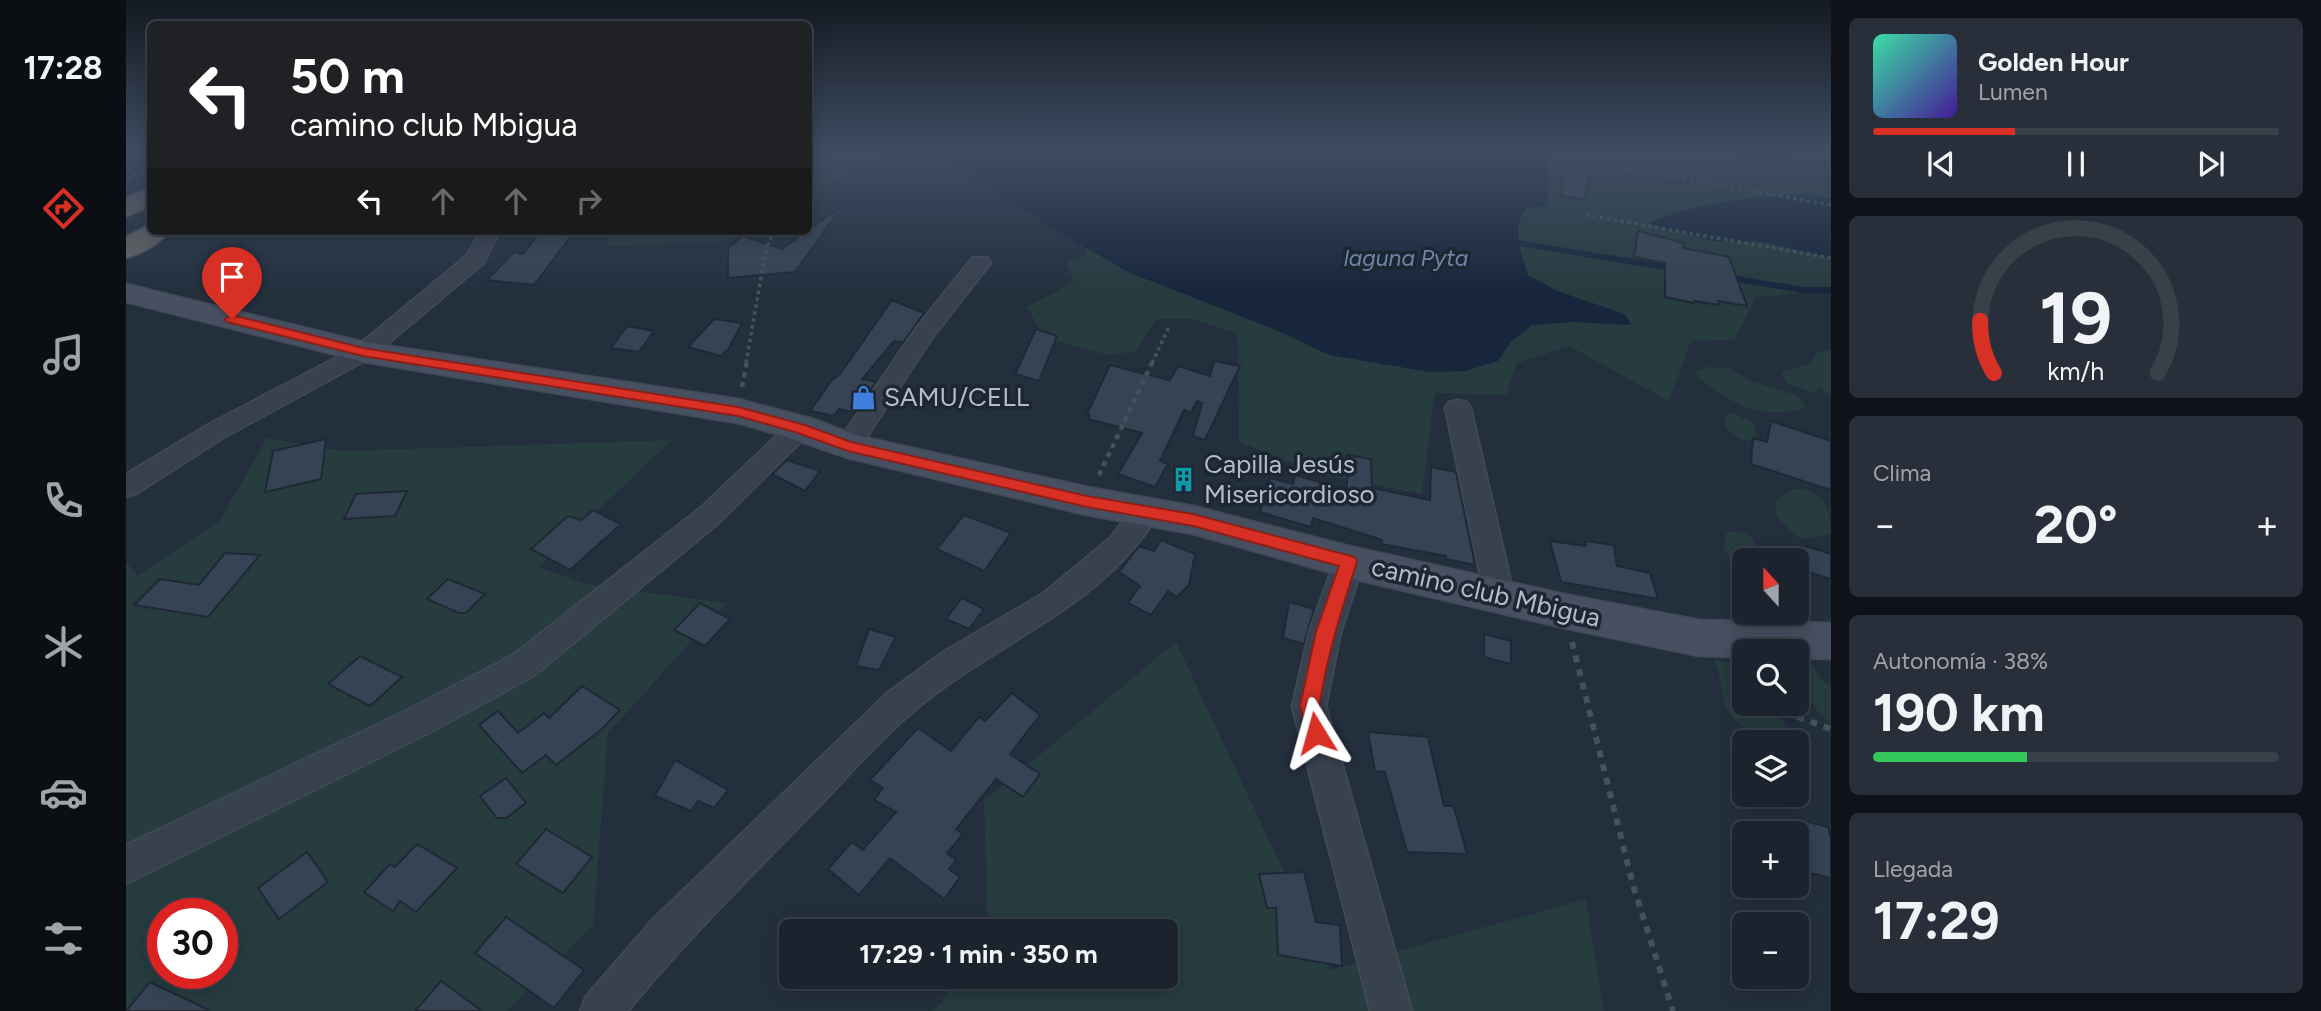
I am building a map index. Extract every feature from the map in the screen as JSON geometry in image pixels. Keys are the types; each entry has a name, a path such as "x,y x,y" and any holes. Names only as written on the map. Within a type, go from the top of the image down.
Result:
{"highway":[{"path":"126,209 146,197"},
{"path":"126,249 149,235"}],"main road":[{"path":"126,293 363,352 738,411"},
{"name":"camino club Mbigua","path":"738,411 800,428 848,446 1087,502 1147,510 1193,520 1349,562 1564,611 1699,638 1831,641"}],"street":[{"path":"126,487 216,431 363,352 476,258 488,235"},
{"path":"848,446 924,333 980,263"},
{"path":"1458,408 1499,595"},
{"path":"126,865 419,721 524,665 710,515 800,428"},
{"path":"601,1011 666,934 900,702 954,662 1053,603 1120,546 1147,510"},
{"path":"1349,562 1325,632 1309,706 1391,1011"}],"path":[{"path":"1787,197 1831,205"},
{"path":"1586,215 1831,258"},
{"path":"738,411 766,249 772,235"},
{"path":"1087,502 1169,327"},
{"path":"1564,611 1633,885 1673,1011"},
{"path":"1797,716 1831,729"}],"green space":[{"path":"1017,197 1831,197 1831,291 1756,297 1734,340 1691,341 1669,401 1569,346 1517,363 1506,395 1435,393 1422,494 1322,475 1239,442 1238,334 1192,319 1156,319 1136,351 1109,355 1044,338 1027,307 1074,282 1066,263 1086,255 1088,238"},
{"path":"610,235 743,235 723,242 606,246"},
{"path":"1831,350 1831,391 1825,394 1820,387 1812,393 1786,383 1781,372 1811,363 1816,353"},
{"path":"1706,367 1728,368 1752,381 1793,394 1801,399 1805,407 1793,411 1771,412 1748,408 1726,397 1696,376 1697,371"},
{"path":"1731,413 1753,422 1757,435 1750,441 1734,435 1724,421 1726,415"},
{"path":"267,438 342,451 672,440 538,567 586,584 726,603 608,733 593,926 507,1011 126,1011 126,562 138,576 220,520"},
{"path":"1793,489 1812,492 1823,501 1829,516 1831,534 1801,539 1782,522 1776,513 1777,500"},
{"path":"1730,532 1749,535 1755,545 1752,548 1732,548 1732,557 1723,551 1726,534"},
{"path":"1176,642 1330,970 1586,899 1604,1011 931,1011 940,1004 950,989 1178,989 1178,919 988,919 984,801"},
{"path":"1714,659 1732,665 1732,716 1724,703"},
{"path":"1813,665 1821,680 1831,687 1831,725 1809,699 1809,666"},
{"path":"1732,716 1778,716 1788,730 1747,730"}],"water":[{"name":"laguna Pyta","path":"1006,197 1548,197 1548,206 1527,208 1519,223 1518,240 1528,275 1557,291 1625,314 1631,325 1573,322 1532,325 1511,342 1498,361 1465,371 1430,372 1329,355 1276,330 1128,272 1052,228"},
{"path":"1744,199 1831,199 1831,258 1763,242 1713,241 1648,224 1685,210"}],"building":[{"path":"833,212 836,215 795,272 728,278 728,248 743,236 782,249 801,235 812,235 812,227"},
{"path":"1638,231 1684,243 1683,248 1729,257 1747,306 1718,301 1719,305 1694,303 1665,297 1665,263 1634,257"},
{"path":"538,235 571,236 534,285 487,280 514,252 523,254"},
{"path":"892,300 924,313 903,343 894,341 862,379 876,382 855,413 839,409 834,416 810,411 831,381 840,374"},
{"path":"714,319 742,323 729,348 721,356 688,347"},
{"path":"627,326 654,331 639,352 611,348"},
{"path":"1036,329 1057,336 1039,381 1015,374"},
{"path":"1214,361 1240,366 1205,440 1193,436 1202,403 1197,401 1191,413 1184,410 1160,461 1168,464 1155,487 1118,474 1142,433 1088,419 1090,415 1087,414 1110,365 1170,380 1178,366 1210,376"},
{"path":"1771,421 1831,441 1831,490 1751,464 1753,438 1767,442"},
{"path":"326,439 321,479 265,492 273,451"},
{"path":"1347,455 1371,459 1372,488 1430,500 1431,467 1456,472 1475,565 1446,559 1446,556 1381,544 1382,540 1313,518 1311,527 1260,512 1270,478 1293,484 1295,475 1347,490"},
{"path":"787,460 820,471 805,491 772,474"},
{"path":"407,491 395,516 344,519 356,494"},
{"path":"593,510 621,524 570,570 531,549 568,516 581,520"},
{"path":"964,515 1011,533 984,571 937,549"},
{"path":"1161,540 1195,554 1189,585 1177,597 1168,591 1151,615 1128,603 1140,586 1119,572 1139,546 1154,551"},
{"path":"1550,541 1586,546 1585,541 1614,545 1617,566 1650,573 1658,599 1561,582"},
{"path":"1806,546 1831,554 1831,579 1810,573 1810,548"},
{"path":"225,553 260,555 208,617 134,605 160,579 199,585"},
{"path":"448,579 485,594 466,613 459,613 427,599"},
{"path":"962,598 984,609 969,629 946,619"},
{"path":"1289,602 1314,609 1304,644 1283,638"},
{"path":"700,603 730,619 705,646 674,630"},
{"path":"869,629 896,637 879,670 856,666"},
{"path":"1484,634 1511,641 1511,664 1484,657"},
{"path":"360,656 402,677 370,706 328,684"},
{"path":"582,686 620,710 601,730 556,765 546,755 522,773 479,725 498,711 518,733 544,713 549,718"},
{"path":"1012,693 1040,715 1010,754 1040,774 1023,797 996,779 956,829 963,834 947,853 956,860 949,869 960,877 944,899 890,858 859,895 828,869 852,842 863,850 896,812 874,800 883,788 870,780 918,728 951,751 979,717 985,721"},
{"path":"1368,732 1428,737 1444,806 1452,806 1455,811 1467,854 1407,852 1385,772 1375,771"},
{"path":"675,760 728,790 714,808 698,801 691,811 655,796"},
{"path":"506,778 526,803 506,818 497,818 480,796"},
{"path":"1809,822 1828,827 1831,838 1831,878 1809,873"},
{"path":"546,829 592,857 563,893 516,864"},
{"path":"417,844 457,868 416,912 400,901 393,911 364,892 390,864 395,867"},
{"path":"307,852 328,882 279,919 258,888"},
{"path":"1304,872 1316,922 1340,927 1342,966 1278,955 1276,908 1267,908 1259,874"},
{"path":"506,917 584,970 554,1008 475,953"},
{"path":"441,981 482,1011 415,1011"},
{"path":"147,986 147,989 165,989 211,1011 126,1011"}],"waterway":[{"path":"1518,243 1677,269"},
{"path":"1725,277 1803,290 1831,290"}],"place":[{"name":"SAMU/CELL","path":"864,397"},
{"name":"Capilla Jesús Misericordioso","path":"1184,479"}],"route":[{"path":"232,319 363,352 738,411 800,428 848,446 1087,502 1147,510 1193,520 1349,562 1325,632 1309,706 1316,733"}]}
